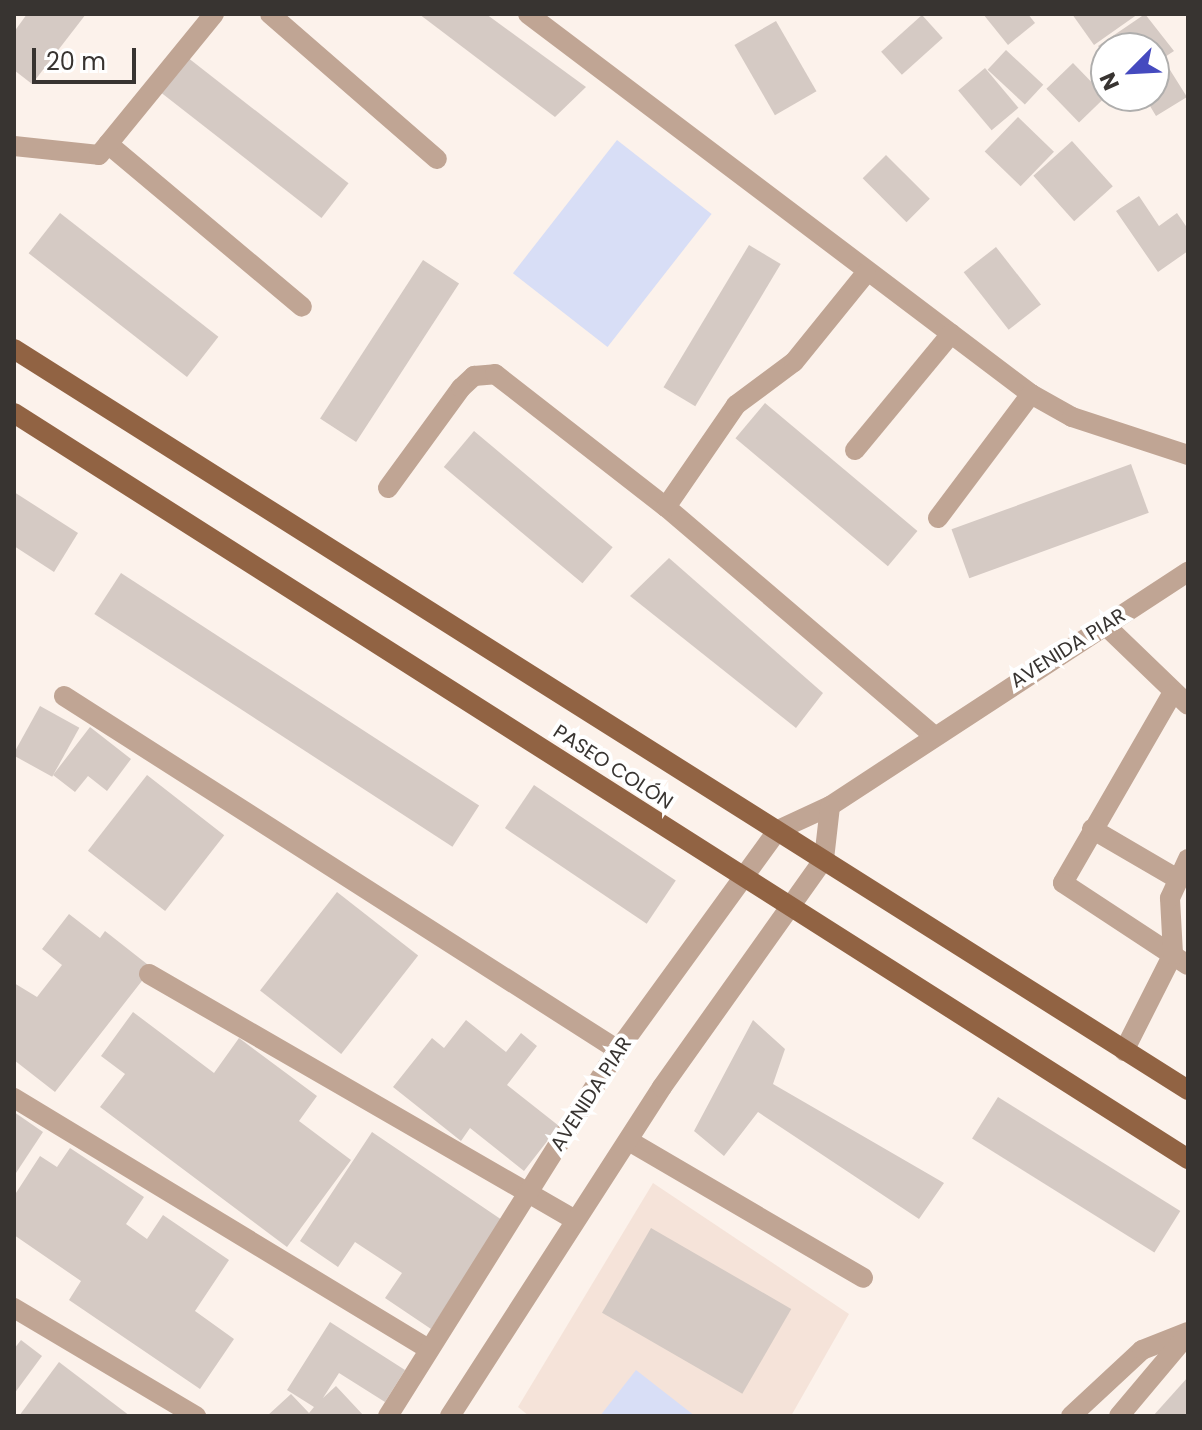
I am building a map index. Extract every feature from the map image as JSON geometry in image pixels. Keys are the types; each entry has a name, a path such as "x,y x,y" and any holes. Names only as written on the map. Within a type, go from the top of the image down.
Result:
{"main road":[{"name":"PASEO COLÓN","path":"14,349 1188,1090"},
{"name":"PASEO COLÓN","path":"14,413 1188,1159"}],"street":[{"path":"14,146 99,155 214,14"},
{"path":"270,14 437,159"},
{"path":"528,14 866,273 1031,394 1072,417 1188,455"},
{"path":"108,144 302,307"},
{"path":"666,507 736,405 794,362 866,273"},
{"path":"855,450 951,334"},
{"path":"388,488 461,388 474,376 495,374 666,507 933,735"},
{"path":"938,518 1031,394"},
{"name":"AVENIDA PIAR","path":"388,1416 618,1050 778,830 830,806 933,735 1188,572"},
{"path":"1105,625 1180,700 1092,829 1063,883 1180,960"},
{"path":"64,696 618,1050"},
{"path":"450,1416 575,1220 792,910 824,859 830,806"},
{"path":"1092,829 1176,878"},
{"path":"1124,1051 1180,960 1176,878 1188,859"},
{"path":"149,974 575,1220"},
{"path":"14,1098 429,1349"},
{"path":"629,1141 863,1278"},
{"path":"14,1308 196,1416"},
{"path":"1071,1416 1142,1350 1188,1333"},
{"path":"1119,1416 1188,1333"}],"shaded area":[{"path":"617,140 712,214 608,347 513,273"},
{"path":"653,1183 849,1314 791,1416 529,1416 518,1407"},
{"path":"636,1370 695,1416 600,1416"}],"building":[{"path":"27,14 86,14 32,84 14,70 14,32"},
{"path":"419,14 486,14 586,87 555,117"},
{"path":"983,14 1028,14 1035,23 1008,45"},
{"path":"1072,14 1138,14 1112,32 1090,32 1090,39"},
{"path":"1145,14 1159,32 1119,32"},
{"path":"922,15 943,38 902,75 881,52"},
{"path":"776,21 816,91 775,115 734,45"},
{"path":"1006,50 1043,85 1025,105 988,70"},
{"path":"187,57 349,183 321,218 160,92"},
{"path":"1073,63 1090,81 1090,112 1079,123 1046,89"},
{"path":"985,68 1018,108 992,130 958,90"},
{"path":"1170,70 1187,97 1170,107"},
{"path":"1018,117 1054,152 1021,186 985,152"},
{"path":"1072,141 1113,186 1074,221 1033,176"},
{"path":"886,155 930,199 907,222 863,178"},
{"path":"1139,196 1159,226 1177,213 1188,229 1188,251 1158,272 1116,211"},
{"path":"60,213 218,337 187,377 29,253"},
{"path":"749,245 781,264 695,406 664,387"},
{"path":"996,247 1041,305 1009,330 964,272"},
{"path":"423,260 459,283 356,442 320,419"},
{"path":"765,403 917,531 888,566 735,438"},
{"path":"474,431 613,547 582,583 444,467"},
{"path":"1131,464 1149,513 969,578 952,529"},
{"path":"14,492 78,533 54,572 14,546"},
{"path":"669,558 823,693 796,728 630,596"},
{"path":"121,573 479,806 452,847 94,614"},
{"path":"40,706 79,728 52,777 14,756"},
{"path":"90,727 131,759 107,791 88,776 75,792 53,775"},
{"path":"147,775 224,835 165,911 88,851"},
{"path":"534,785 676,881 647,924 505,828"},
{"path":"337,892 418,955 341,1054 260,991"},
{"path":"69,914 100,938 105,931 152,968 55,1092 14,1060 14,983 37,997 62,965 42,949"},
{"path":"133,1012 214,1073 239,1038 317,1096 299,1121 351,1160 287,1247 100,1107 125,1074 101,1056"},
{"path":"466,1020 506,1052 521,1033 537,1046 507,1085 559,1126 524,1171 470,1128 461,1141 393,1087 432,1038 444,1048"},
{"path":"753,1020 785,1049 773,1084 944,1183 919,1219 758,1112 724,1156 694,1131"},
{"path":"998,1097 1180,1211 1154,1252 972,1139"},
{"path":"14,1112 43,1132 14,1176"},
{"path":"372,1132 502,1220 431,1329 385,1298 402,1273 355,1242 338,1267 300,1241"},
{"path":"70,1148 144,1197 126,1224 147,1239 163,1215 229,1260 195,1311 234,1339 200,1389 69,1300 81,1281 14,1235 14,1196 40,1156 57,1167"},
{"path":"651,1228 791,1309 742,1394 602,1313"},
{"path":"330,1322 405,1370 385,1402 339,1373 323,1398 336,1386 364,1416 267,1416 291,1394 309,1413 314,1407 287,1390"},
{"path":"21,1340 42,1356 14,1394 14,1349"},
{"path":"59,1362 130,1416 19,1416"},
{"path":"1188,1377 1188,1416 1153,1416"}]}
